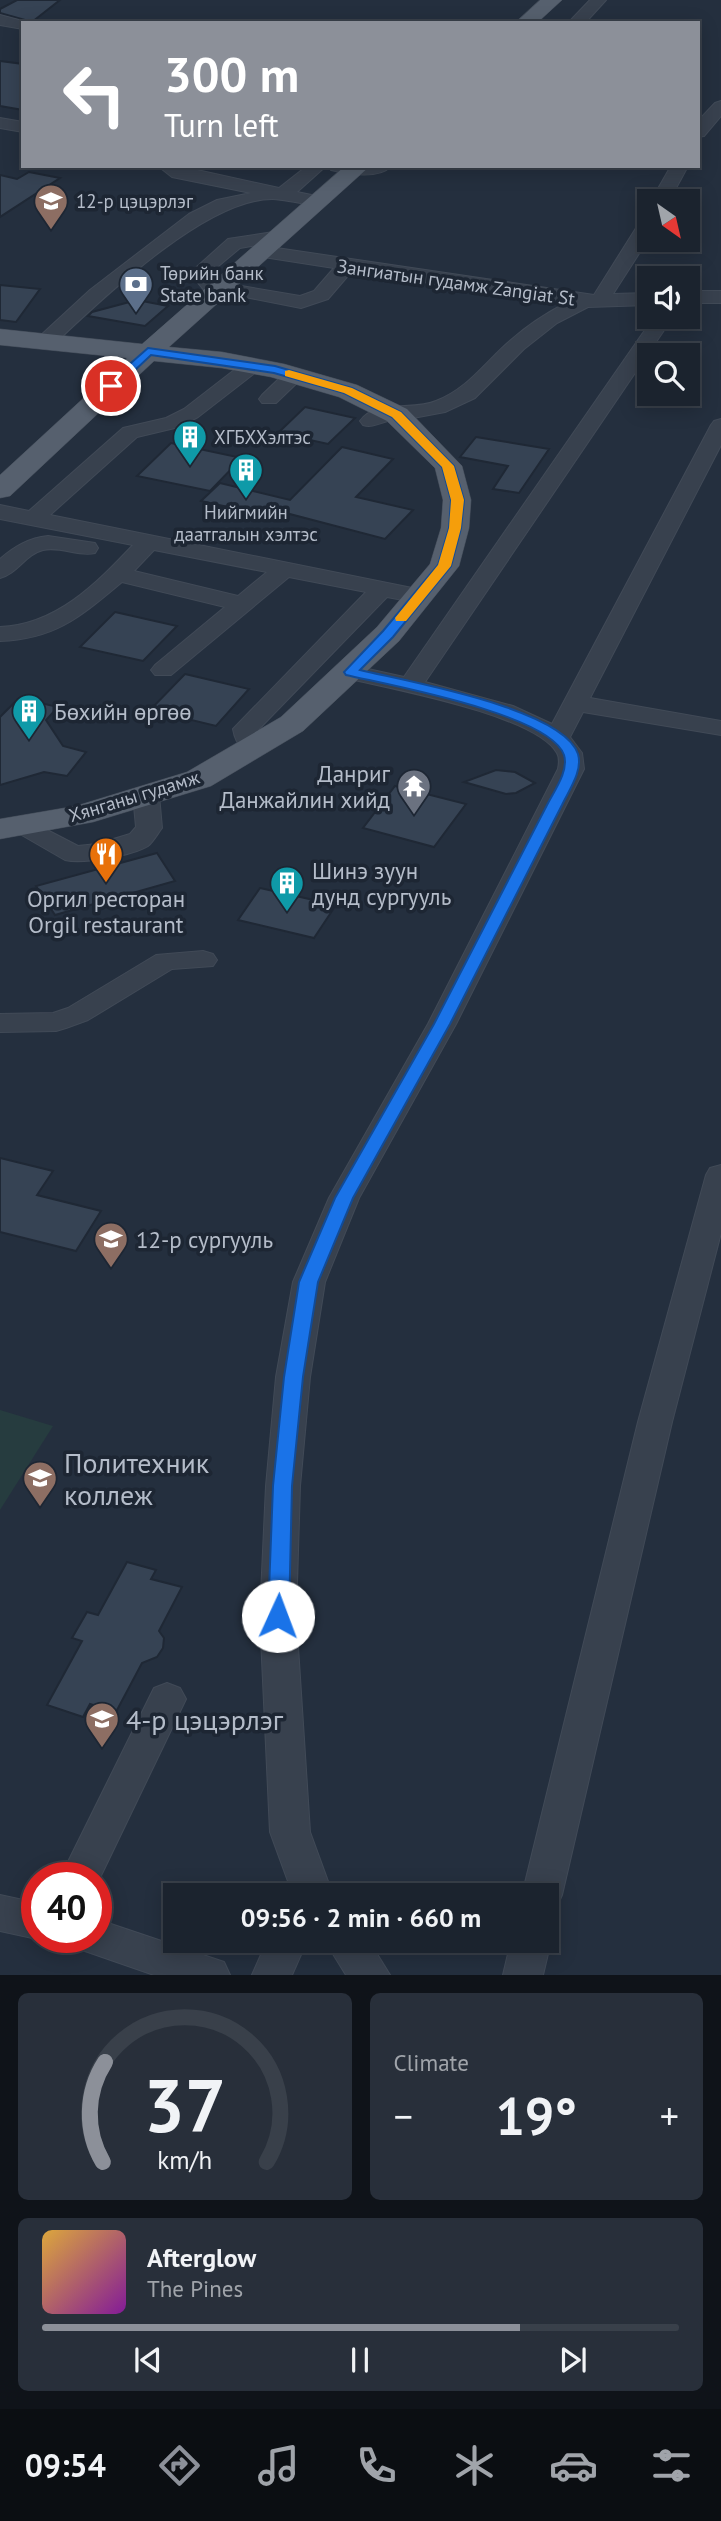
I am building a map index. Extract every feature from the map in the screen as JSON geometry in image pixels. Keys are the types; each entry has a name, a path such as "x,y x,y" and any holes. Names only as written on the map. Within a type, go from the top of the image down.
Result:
{"main road":[{"path":"527,21 552,0"},
{"path":"0,490 148,352 320,202 350,168"},
{"name":"Хянганы гудамж","path":"3,341 46,341 253,365 348,391 386,416 448,466 457,500 455,528 444,566 388,634 292,724 200,779 81,815 11,827"}],"street":[{"path":"578,21 598,0"},
{"path":"0,20 21,24"},
{"path":"700,130 721,106"},
{"path":"0,123 21,127"},
{"path":"169,168 178,173 320,202"},
{"path":"46,341 97,294 195,218 223,204 277,195 315,168"},
{"path":"667,189 679,168"},
{"name":"Зангиатын гудамж Zangiat St","path":"272,244 346,266 584,300 637,299"},
{"path":"386,416 438,408 467,394 517,345 550,319 584,300 633,251 637,244"},
{"path":"219,289 301,302 321,295 346,266"},
{"path":"715,297 721,278"},
{"path":"410,687 655,329"},
{"path":"34,518 130,432 172,424 191,413 253,365"},
{"path":"269,399 294,375"},
{"path":"557,737 721,425"},
{"path":"0,512 34,518 242,604"},
{"path":"0,571 19,553 43,542 134,558 285,569 419,596"},
{"path":"0,634 20,635 45,629 134,558"},
{"path":"163,670 285,569"},
{"path":"255,747 247,738 245,729 382,589"},
{"path":"306,1883 290,1832 278,1616 283,1486 293,1377 309,1282 344,1198 442,1024 572,769 571,754 557,737 538,723 512,712 350,672"},
{"path":"575,703 721,728"},
{"path":"11,827 74,854 99,852 139,840 149,828 146,795"},
{"path":"0,1023 56,1022 78,1014 166,961 203,960"},
{"path":"545,1883 655,1422 721,1175"},
{"path":"88,1862 167,1699"},
{"path":"0,1913 21,1918"},
{"path":"112,1942 210,1975"},
{"path":"272,1975 282,1953"},
{"path":"354,1953 370,1975"},
{"path":"523,1975 528,1953"}],"green space":[{"path":"0,1410 53,1426 0,1510"}],"building":[{"path":"17,0 60,0 33,21 0,13 0,9"},
{"path":"0,61 21,64 21,110 0,106"},
{"path":"29,172 60,178 0,217 0,175 17,179"},
{"path":"0,285 40,289 16,322 0,320"},
{"name":"Төрийн банк State bank","path":"137,300 168,306 145,326 88,316 92,312"},
{"path":"305,407 355,418 328,444 278,433"},
{"path":"476,437 549,449 519,493 493,489 508,466 460,457"},
{"name":"ХГБХХэлтэс","path":"171,443 242,458 210,491 137,476"},
{"path":"342,447 393,459 356,497 413,510 385,539 278,511 273,517 201,501 220,483 290,500"},
{"path":"115,612 177,626 143,661 80,647"},
{"path":"185,674 249,689 216,726 150,710"},
{"name":"Бөхийн өргөө","path":"19,698 58,707 46,720 63,746 86,752 67,776 44,772 0,785 0,717"},
{"path":"496,770 515,772 535,783 516,793 506,794 464,782"},
{"name":"Данриг Данжайлин хийд","path":"395,786 466,804 434,847 363,828"},
{"name":"Оргил ресторан Orgil restaurant","path":"157,853 175,881 55,915 36,886"},
{"name":"Шинэ зуун дунд сургууль","path":"260,888 336,905 314,938 238,920"},
{"path":"0,1158 53,1171 37,1195 101,1211 76,1251 0,1232"},
{"path":"127,1562 156,1570 151,1579 182,1587 159,1631 164,1638 163,1648 157,1657 142,1663 116,1712 90,1704 83,1717 47,1705 82,1641 72,1638 87,1612 98,1615"}],"slow traffic":[{"path":"289,373 338,387 397,415 448,466 457,500 455,528 444,566 401,618"}],"place":[{"name":"12-р цэцэрлэг","path":"51,231"},
{"name":"Төрийн банк State bank","path":"136,314"},
{"name":"ХГБХХэлтэс","path":"190,467"},
{"name":"Нийгмийн даатгалын хэлтэс","path":"246,500"},
{"name":"Бөхийн өргөө","path":"29,741"},
{"name":"Данриг Данжайлин хийд","path":"414,816"},
{"name":"Оргил ресторан Orgil restaurant","path":"106,884"},
{"name":"Шинэ зуун дунд сургууль","path":"287,913"},
{"name":"12-р сургууль","path":"111,1269"},
{"name":"Политехник коллеж","path":"40,1508"},
{"name":"4-р цэцэрлэг","path":"102,1749"}],"route":[{"path":"111,386 148,352 275,369 338,387 397,415 448,466 457,500 455,528 444,566 388,634 350,672 512,712 538,723 557,737 571,754 572,769 442,1024 344,1198 309,1282 293,1377 283,1486 278,1616"}]}
